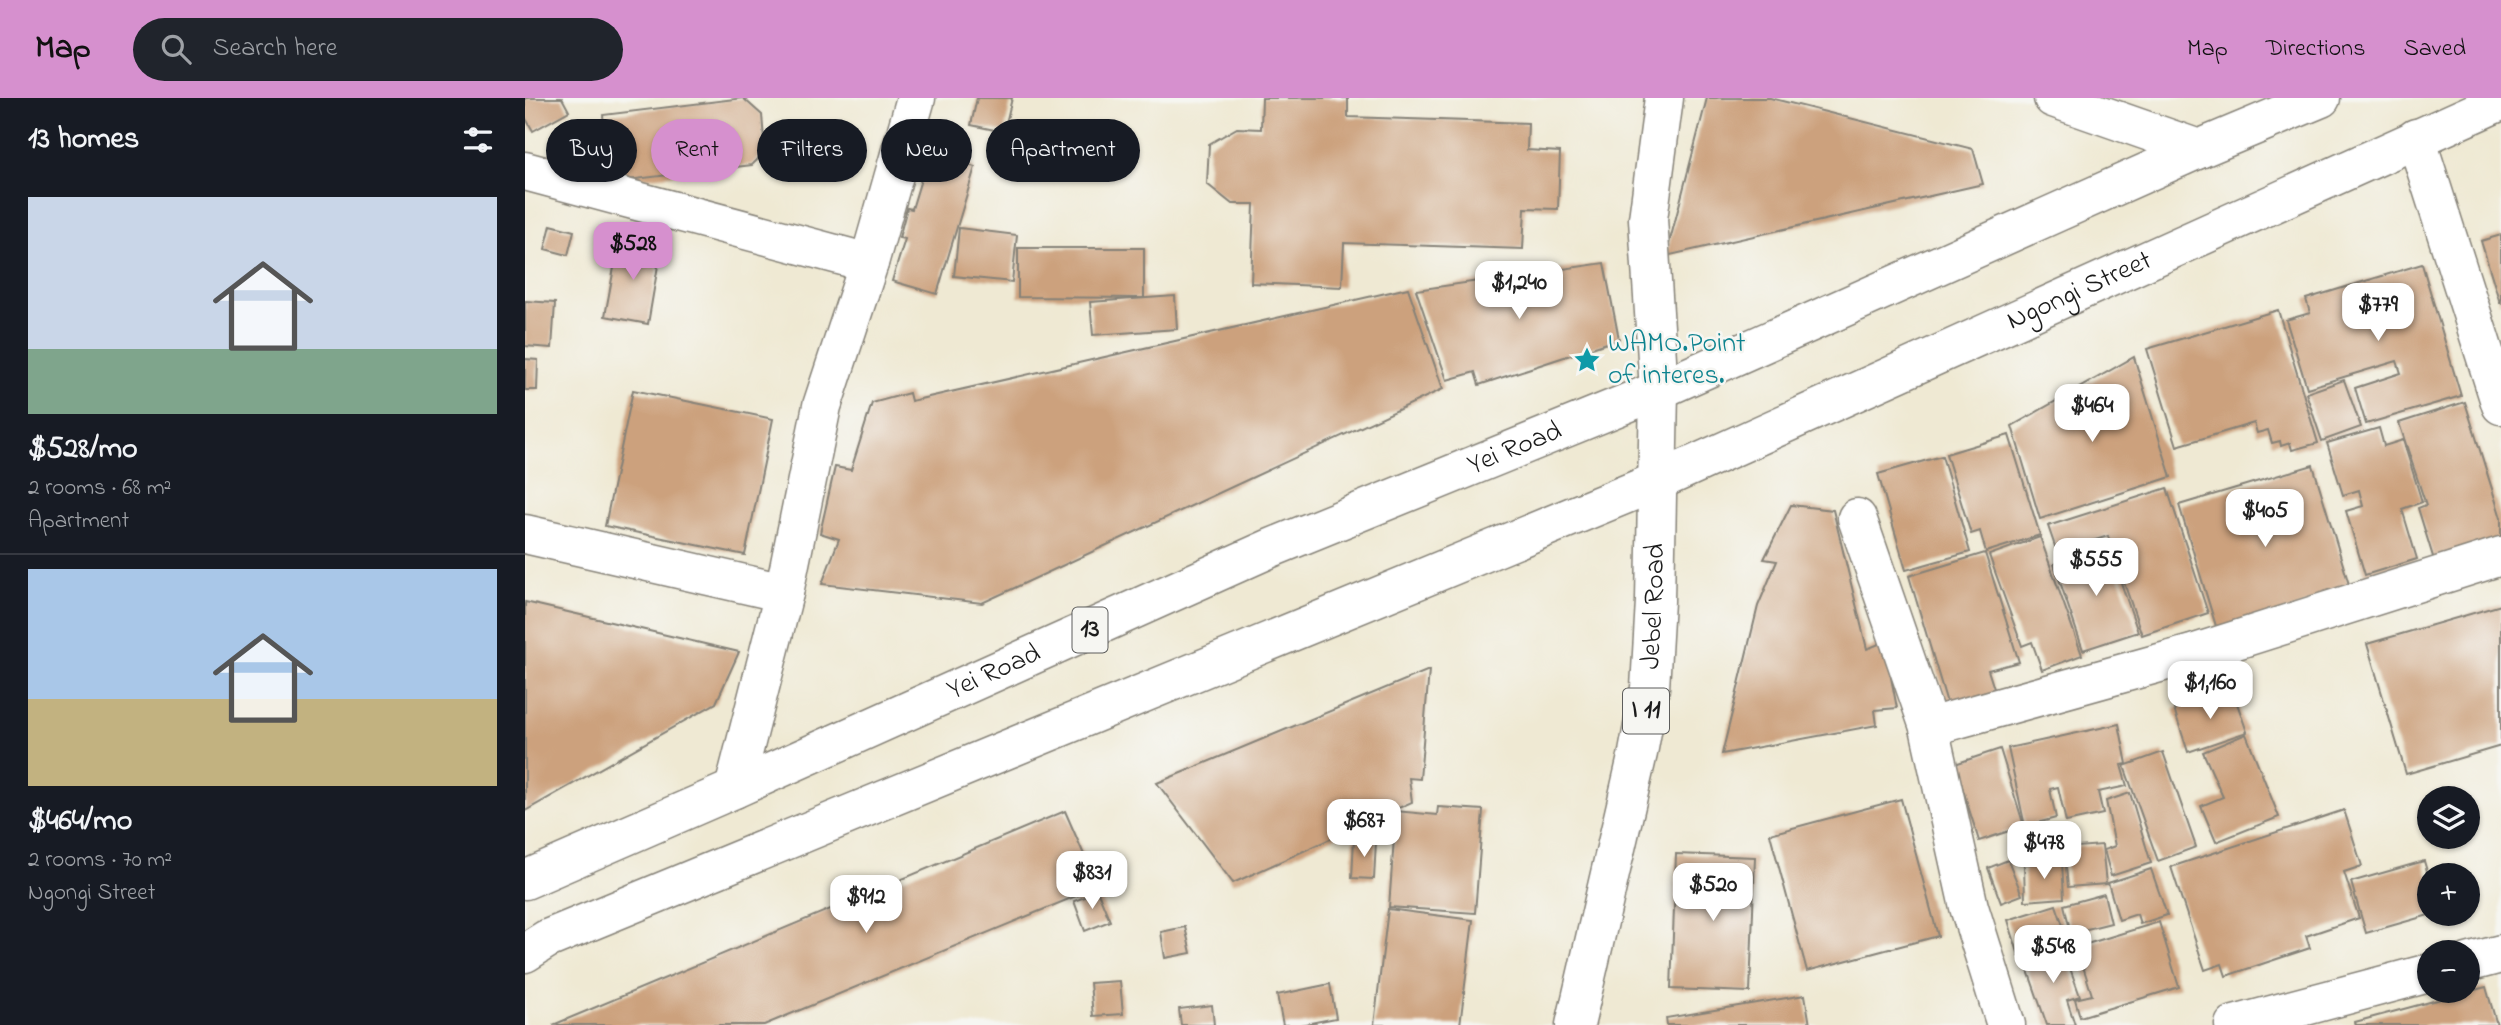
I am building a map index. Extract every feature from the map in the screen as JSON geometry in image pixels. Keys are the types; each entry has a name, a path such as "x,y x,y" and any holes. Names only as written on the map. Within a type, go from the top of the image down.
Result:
{"main road":[{"path":"734,789 783,593 822,406 869,262 916,98"},
{"name":"Jebel Road","path":"1575,1025 1639,753 1650,688 1655,601 1659,390 1648,219 1664,98"},
{"path":"2053,98 2199,149"},
{"path":"1659,390 2199,149 2321,98"},
{"name":"Ngongi Street","path":"1658,481 2501,101"},
{"path":"2416,138 2501,405"},
{"path":"525,170 869,262"},
{"name":"Yei Road","path":"525,880 1271,548 1659,390"},
{"path":"525,953 547,939 1658,481"},
{"path":"1857,518 1929,727 1969,907 2006,1025"},
{"path":"525,534 783,593"},
{"path":"1929,727 2192,654 2501,556"},
{"path":"2480,959 2501,954"},
{"path":"2234,1025 2417,976"}],"building":[{"path":"525,98 562,98 569,111 555,119 546,119 546,124 533,131 525,117"},
{"path":"743,98 762,115 762,119 757,119 757,160 752,165 743,166 743,119 651,119 651,177 637,179 637,119 603,119 603,115"},
{"path":"977,98 1012,98 1007,119 986,119 986,128 972,125"},
{"path":"1262,98 1348,98 1348,117 1528,123 1527,150 1560,152 1558,209 1525,208 1523,249 1344,243 1342,287 1251,283 1254,204 1232,204 1207,184 1209,144 1237,128 1261,129"},
{"path":"1707,98 1770,98 1973,149 1983,184 1666,256"},
{"path":"920,182 971,182 937,294 892,281 905,239 899,238 907,208 912,209"},
{"path":"551,225 574,231 568,255 545,249"},
{"path":"959,228 1017,235 1012,282 954,276"},
{"path":"2501,235 2501,303 2500,303 2481,241"},
{"path":"619,241 661,248 648,324 605,316"},
{"path":"1018,248 1144,248 1144,298 1018,297"},
{"path":"1604,263 1619,339 1479,385 1475,372 1447,380 1416,290"},
{"path":"2422,264 2461,396 2366,424 2355,388 2401,373 2397,361 2307,388 2286,320 2310,313 2306,299"},
{"path":"1408,288 1443,389 982,603 822,584 839,539 820,533 835,467 851,470 872,403 909,393 911,401"},
{"path":"1175,296 1177,329 1093,335 1090,302"},
{"path":"525,301 555,303 552,348 525,346"},
{"path":"2278,310 2318,443 2292,450 2290,443 2281,446 2280,441 2272,443 2268,430 2257,433 2254,423 2177,446 2147,349"},
{"path":"2134,357 2171,477 2040,519 2012,426"},
{"path":"525,359 538,360 537,390 525,390"},
{"path":"2344,380 2361,427 2322,441 2306,393"},
{"path":"633,390 773,419 745,555 605,526"},
{"path":"2465,402 2501,518 2501,539 2434,560 2418,508 2426,505 2399,423"},
{"path":"2379,428 2384,446 2403,440 2422,502 2402,509 2417,559 2365,575 2346,511 2363,506 2359,490 2343,495 2327,443"},
{"path":"2009,435 2040,535 1986,552 1980,531 1971,534 1946,454"},
{"path":"1942,456 1970,552 1906,570 1878,474"},
{"path":"2313,465 2350,588 2219,636 2179,505"},
{"path":"2167,488 2208,613 2142,635 2108,536 2057,552 2048,526"},
{"path":"1791,505 1833,510 1867,649 1884,642 1897,708 1875,710 1877,725 1722,754 1758,606 1777,561 1764,559"},
{"path":"2040,537 2082,655 2042,670 2032,642 2022,646 1989,555"},
{"path":"2108,545 2138,632 2083,650 2054,564"},
{"path":"1985,553 2019,662 1988,670 1997,698 1950,713 1909,576"},
{"path":"525,602 739,652 716,703 525,811"},
{"path":"2501,605 2501,746 2406,774 2367,644"},
{"path":"1429,670 1420,779 1409,778 1412,802 1233,883 1157,783"},
{"path":"2232,689 2247,732 2188,752 2174,709"},
{"path":"2119,724 2127,764 2121,765 2127,786 2098,792 2103,814 2066,822 2058,787 2050,789 2056,818 2025,826 2008,748"},
{"path":"2246,734 2279,817 2216,842 2201,806 2223,797 2203,752"},
{"path":"2000,749 2024,826 1979,841 1955,764"},
{"path":"2163,752 2196,847 2158,861 2124,766"},
{"path":"2130,793 2151,863 2111,876 2104,850 2115,846 2106,801"},
{"path":"1901,799 1938,936 1807,971 1770,834"},
{"path":"1438,807 1483,810 1475,913 1389,907 1396,811 1437,815"},
{"path":"2344,810 2362,866 2344,872 2359,918 2306,936 2310,948 2226,976 2222,964 2205,970 2171,867"},
{"path":"1065,811 1098,887 764,1025 553,1025"},
{"path":"1354,839 1376,841 1374,879 1352,878"},
{"path":"2102,845 2106,884 2068,887 2064,848"},
{"path":"1676,854 1755,857 1750,992 1671,989"},
{"path":"2008,860 2022,895 2001,903 1988,868"},
{"path":"2062,862 2064,898 2025,901 2024,864"},
{"path":"2417,863 2417,918 2366,933 2351,882"},
{"path":"2151,869 2167,915 2140,924 2137,914 2119,920 2108,883"},
{"path":"1098,892 1110,921 1085,931 1074,901"},
{"path":"2104,894 2111,923 2071,933 2064,905"},
{"path":"2056,905 2068,940 2019,956 2008,920"},
{"path":"1388,909 1473,920 1460,1025 1374,1025"},
{"path":"2159,922 2179,987 2080,1017 2075,999 2092,995 2077,947"},
{"path":"1185,927 1191,953 1165,958 1161,932"},
{"path":"2062,946 2080,996 2067,1000 2075,1025 2047,1025 2024,959"},
{"path":"1120,981 1123,1014 1093,1016 1090,983"},
{"path":"1330,984 1336,1018 1300,1025 1283,1025 1277,995"},
{"path":"2486,987 2497,1025 2356,1025 2355,1022 2426,1003 2480,1003 2480,989"},
{"path":"1805,995 1810,1025 1667,1025 1666,1018"},
{"path":"1212,1005 1214,1025 1181,1025 1179,1009"}],"place":[{"name":"WAMO.Point of interes.","path":"1587,360"}]}
